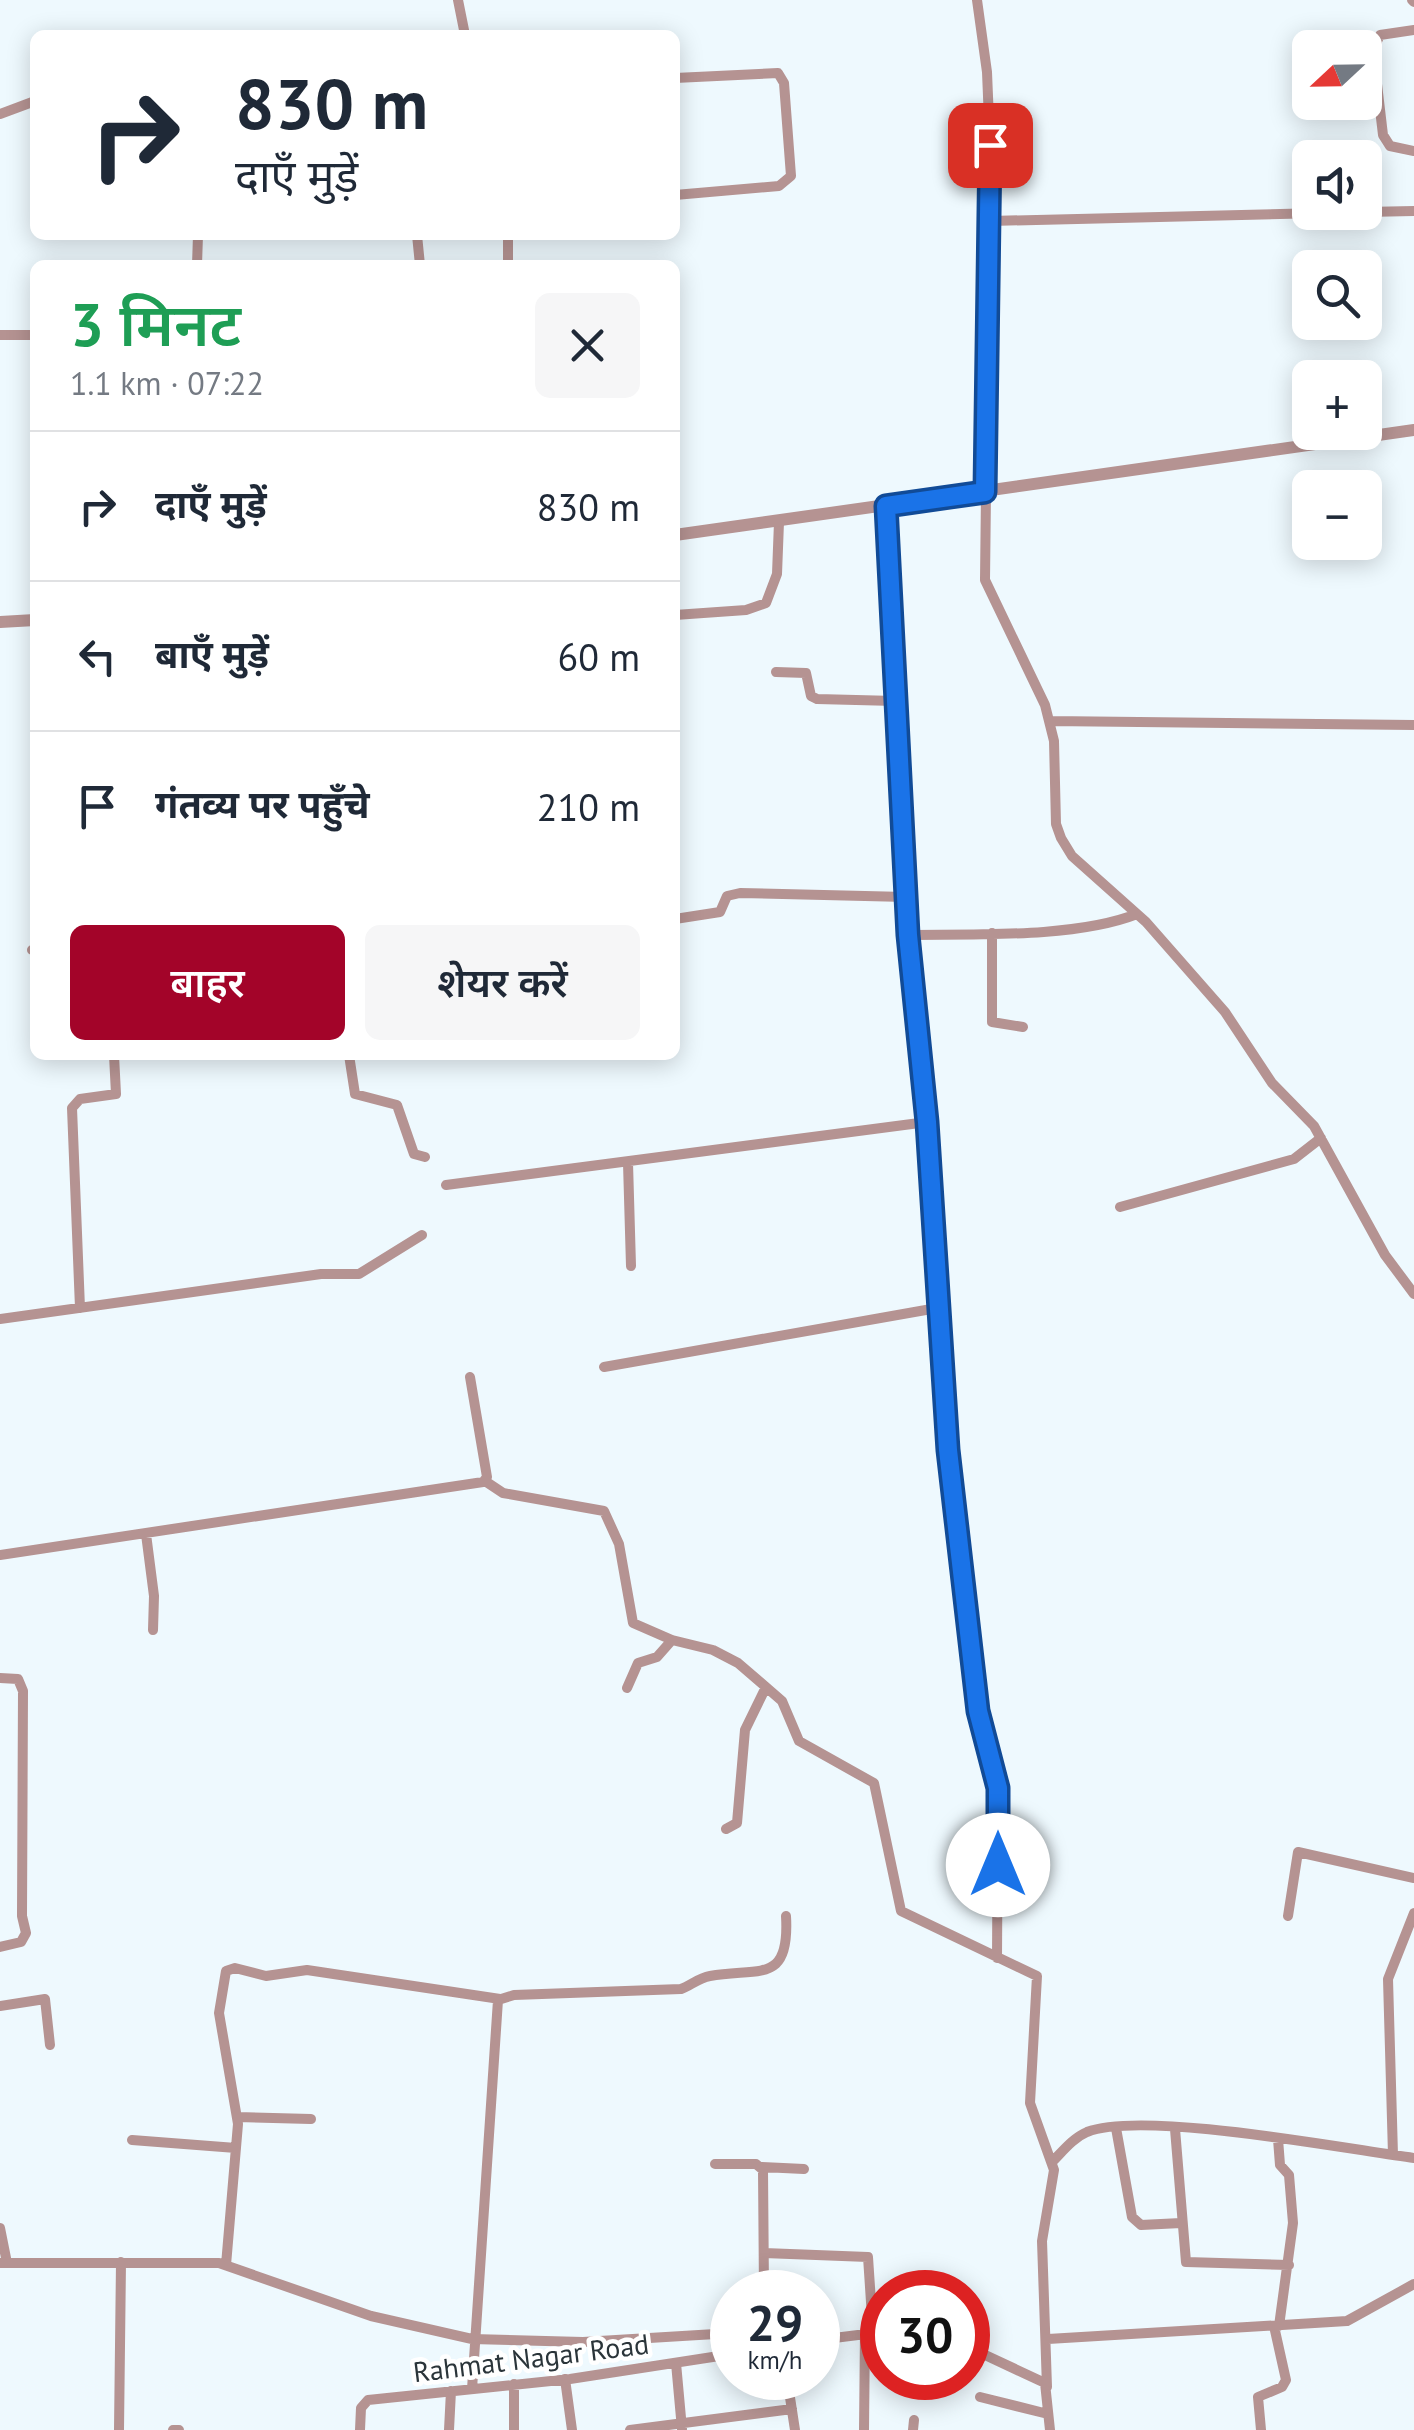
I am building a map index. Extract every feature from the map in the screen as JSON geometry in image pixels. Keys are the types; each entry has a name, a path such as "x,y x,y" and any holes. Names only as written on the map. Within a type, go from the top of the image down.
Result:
{"street":[{"path":"458,0 464,30"},
{"path":"978,0 987,72 991,221 985,492 988,589 1004,612 1050,720 1061,838 1072,856 1138,914 1226,1012 1272,1083 1321,1138 1378,1242 1414,1294"},
{"path":"1414,30 1380,35 1373,50 1386,142 1414,152"},
{"path":"680,78 778,73 784,84 791,176 780,186 680,195"},
{"path":"0,114 30,103"},
{"path":"1382,212 1414,211"},
{"path":"991,221 1292,214"},
{"path":"0,336 30,335"},
{"path":"680,534 1414,430"},
{"path":"886,506 908,935 927,1122 948,1450 978,1711 998,1788 997,1958"},
{"path":"680,615 746,610 766,603 777,574 780,522"},
{"path":"0,622 30,620"},
{"path":"776,672 806,673 811,696 817,700 895,701"},
{"path":"1050,720 1414,725"},
{"path":"680,919 720,912 728,896 740,893 906,897"},
{"path":"908,935 992,934 1117,921 1138,914"},
{"path":"992,934 992,1022 1023,1028"},
{"path":"80,1308 72,1108 80,1099 116,1094 114,1060"},
{"path":"350,1060 355,1094 397,1105 414,1154 424,1157"},
{"path":"446,1185 927,1122"},
{"path":"1120,1207 1294,1159 1321,1138"},
{"path":"628,1163 631,1266"},
{"path":"0,1319 321,1274 359,1274 422,1235"},
{"path":"604,1367 937,1308"},
{"path":"470,1377 485,1481"},
{"path":"0,1555 485,1481 503,1493 604,1511 619,1544 630,1618 637,1628 720,1653 766,1687 785,1706 799,1740 874,1783 901,1912 1033,1972 1039,1982 1030,2049 1030,2103 1034,2126 1052,2162 1053,2197 1042,2241 1050,2430"},
{"path":"146,1534 154,1596 153,1630"},
{"path":"626,1688 638,1663 663,1653 672,1640"},
{"path":"0,1678 18,1680 23,1690 22,1916 26,1936 0,1947"},
{"path":"726,1829 738,1823 746,1723 766,1687"},
{"path":"1288,1916 1294,1857 1301,1851 1414,1878"},
{"path":"1393,2155 1388,1980 1414,1913"},
{"path":"226,2265 238,2118 219,2013 224,1974 230,1968 266,1976 307,1970 500,1998 681,1989 705,1976 764,1972 777,1965 784,1951 786,1916"},
{"path":"472,2389 472,2339 500,1998"},
{"path":"0,2006 45,1999 50,2045"},
{"path":"238,2118 311,2120"},
{"path":"1052,2162 1076,2138 1116,2128 1175,2129 1414,2158"},
{"path":"1116,2128 1132,2217 1141,2224 1180,2223"},
{"path":"1175,2129 1183,2256 1189,2265 1289,2265"},
{"path":"132,2140 236,2148"},
{"path":"1260,2428 1258,2397 1282,2387 1286,2380 1277,2326 1289,2265 1289,2180 1280,2165 1278,2140"},
{"path":"716,2164 804,2170"},
{"path":"762,2167 764,2270"},
{"path":"0,2228 3,2263 226,2265 380,2318 472,2339 582,2342 710,2334"},
{"path":"764,2253 868,2258 869,2270"},
{"path":"119,2430 121,2262"},
{"path":"1048,2340 1347,2321 1414,2284"},
{"name":"Rahmat Nagar Road","path":"360,2430 361,2408 368,2400 565,2379 710,2358"},
{"path":"990,2358 1047,2386"},
{"path":"676,2363 682,2427"},
{"path":"565,2379 572,2430"},
{"path":"514,2384 514,2430"},
{"path":"450,2391 450,2430"},
{"path":"790,2400 795,2430"},
{"path":"864,2430 867,2400"},
{"path":"990,2400 1048,2414"},
{"path":"630,2430 682,2427 792,2410"}],"route":[{"path":"990,145 985,492 886,506 908,935 934,1212 948,1450 978,1711 998,1788 998,1865"}]}
